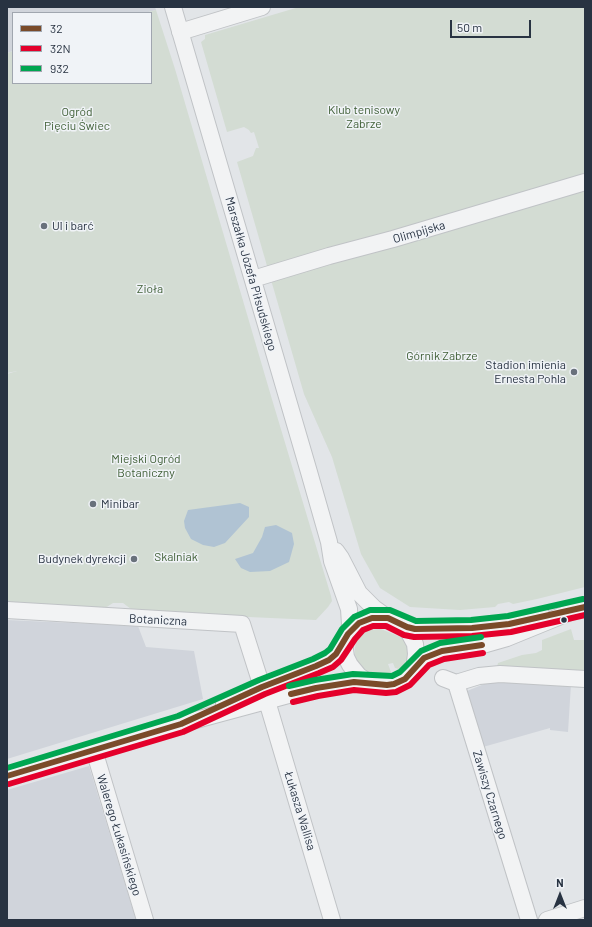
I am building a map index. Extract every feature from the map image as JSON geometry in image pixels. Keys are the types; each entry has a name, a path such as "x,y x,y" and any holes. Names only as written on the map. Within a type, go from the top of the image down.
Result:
{"street":[{"name":"Marszałka Józefa Piłsudskiego","path":"173,7 329,542 332,561 351,616 346,638"},
{"path":"180,32 262,7"},
{"name":"Olimpijska","path":"253,279 585,182"},
{"name":"Marszałka Józefa Piłsudskiego","path":"329,542 341,558 359,593 374,608 393,621"},
{"path":"7,776 181,724 264,694 325,662 336,654 346,638 359,623 366,619 379,617 407,627 419,629 488,627 509,624 584,607"},
{"path":"264,694 354,682 387,685 394,684 405,679 424,658 431,655 442,651 479,646 508,638 584,607"},
{"name":"Botaniczna","path":"7,610 242,624 264,694"},
{"path":"393,621 408,631 415,644 416,654 414,670"},
{"path":"346,638 346,657 354,671 359,676 374,683"},
{"name":"Zawiszy Czarnego","path":"528,920 449,680 500,674 585,679"},
{"name":"Łukasza Wallisa","path":"264,694 332,920"},
{"name":"Walerego Łukasińskiego","path":"94,750 145,920"},
{"path":"547,920 585,908"}],"shaded area":[{"path":"7,7 155,7 156,10 149,12 12,12 12,51 7,53"},
{"path":"7,620 138,626 146,647 194,651 203,699 7,759"},
{"path":"494,680 571,684 568,732 550,730 550,728 483,747 467,691"},
{"path":"89,766 136,920 7,920 7,790"}],"green space":[{"name":"Górnik Zabrze","path":"299,7 585,7 585,587 513,604 509,602 498,604 495,607 460,610 410,607 380,588 361,554 332,457 304,394 237,162 253,156 256,148 259,148 254,132 251,133 244,127 227,132 201,42 205,39 205,35"},
{"name":"Miejski Ogród Botaniczny","path":"156,10 175,69 331,596 332,601 316,620 135,612 123,603 113,603 102,610 7,605 7,374 17,371 7,373 7,53 12,51 12,84 152,84 152,12 149,12"},
{"path":"381,629 405,638 409,650 407,659 402,668 399,669 395,668 393,663 388,664 391,672 390,674 362,671 355,655 356,642 364,632"},
{"path":"571,629 574,640 585,640 585,676 496,671 498,663 522,655 536,653 542,650 542,640"}],"water":[{"path":"240,503 249,507 249,517 225,543 214,547 203,545 191,539 185,528 184,521 188,510"},
{"path":"276,525 292,533 294,544 289,562 270,571 250,572 241,568 235,559 253,553 262,537 265,527"}],"transit line":[{"name":"932","path":"7,768 178,716 259,680 313,659 330,649 342,629 354,617 370,610 390,610 416,621 471,620 508,616 583,599"},
{"name":"32","path":"7,776 181,724 262,687 316,666 329,660 336,654 348,634 359,623 372,618 388,618 415,629 472,628 509,624 585,607"},
{"name":"32N","path":"9,784 183,732 265,694 333,667 341,660 363,630 373,626 386,626 404,635 414,637 472,636 511,632 585,615"},
{"name":"932","path":"289,686 353,674 392,676 400,672 421,651 440,643 481,637"},
{"name":"32","path":"291,694 316,688 354,682 387,685 394,684 405,679 424,658 442,651 482,645"},
{"name":"32N","path":"293,702 354,690 386,693 396,692 410,685 429,665 444,659 483,653"}],"place":[{"name":"Ul i barć","path":"44,226"},
{"name":"Stadion imienia Ernesta Pohla","path":"574,372"},
{"name":"Minibar","path":"93,504"},
{"name":"Budynek dyrekcji","path":"134,559"}],"park label":[{"name":"Klub tenisowy Zabrze","path":"364,117"},
{"name":"Ogród Pięciu Świec","path":"77,119"},
{"name":"Zioła","path":"150,289"},
{"name":"Skalniak","path":"176,557"}]}
